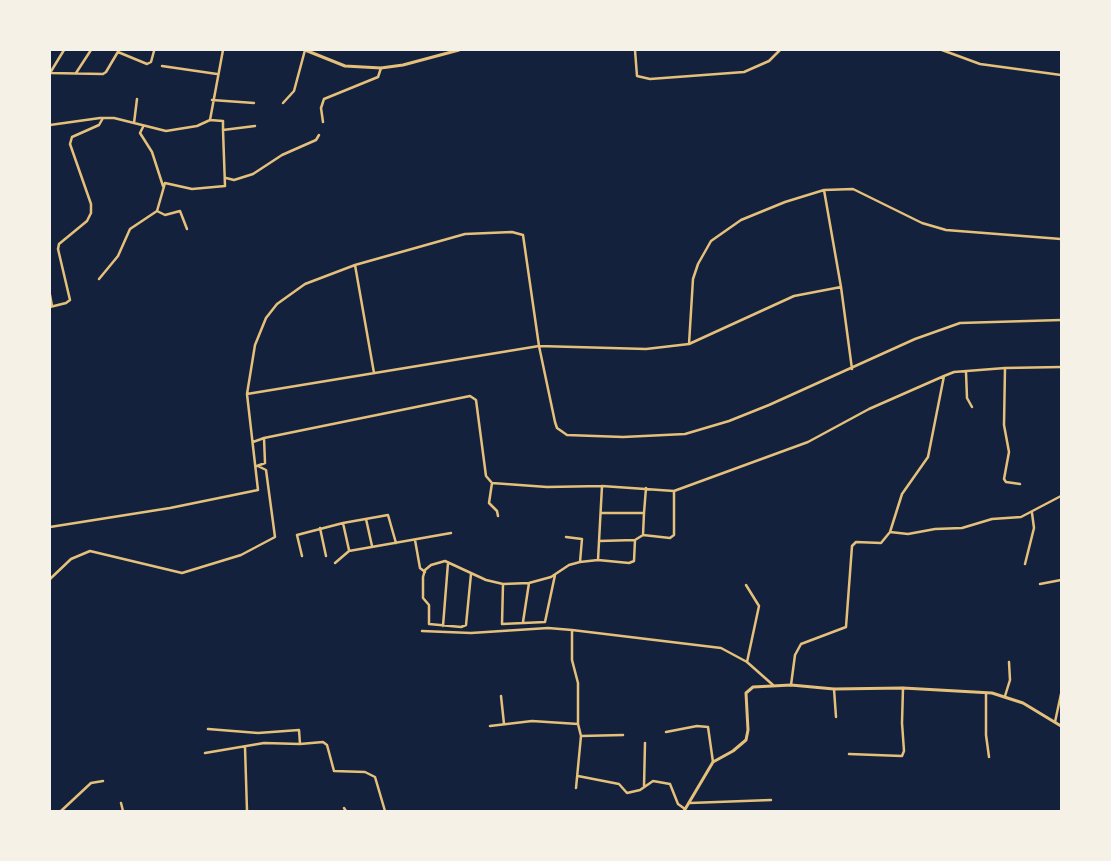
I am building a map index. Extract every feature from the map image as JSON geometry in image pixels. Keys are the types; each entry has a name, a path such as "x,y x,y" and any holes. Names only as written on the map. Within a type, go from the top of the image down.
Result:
{"street":[{"path":"50,73 64,50"},
{"path":"76,73 91,50"},
{"path":"210,120 212,100 223,50"},
{"path":"283,103 294,92 305,50 345,66 381,68 410,63 458,50"},
{"path":"635,50 637,76 650,79 744,72 769,61 780,50"},
{"path":"942,50 980,64 1061,75"},
{"path":"50,73 106,72 119,51 147,64 151,62 154,51"},
{"path":"162,66 217,74"},
{"path":"323,122 321,108 324,99 378,77 381,68"},
{"path":"134,123 137,99"},
{"path":"212,100 254,103"},
{"path":"50,295 51,306 66,303 70,300 58,249 59,244 87,221 91,213 70,144 72,137 99,125 103,118"},
{"path":"50,125 103,118 166,131 197,126 210,120 223,121 226,184 223,187 192,189 168,183 163,186"},
{"path":"223,130 255,126"},
{"path":"99,279 118,256 130,229 157,211 163,186 152,152 140,134 143,127"},
{"path":"226,178 234,180 254,174 282,155 316,140 319,135"},
{"path":"689,344 693,279 698,264 712,241 741,220 785,202 824,190 853,189 922,223 946,230 1061,239"},
{"path":"824,190 841,287 852,368"},
{"path":"157,211 165,215 180,212 187,229"},
{"path":"50,527 258,490 257,466 247,394 255,345 266,318 277,304 305,284 355,265 465,234 512,232 523,235 539,346 554,422 557,428 567,435 623,437 685,434 729,421 914,339 960,323 1061,320"},
{"path":"355,265 374,373"},
{"path":"247,394 539,346 646,349 689,344 794,296 841,287"},
{"path":"253,442 264,438 470,396 476,400 486,476 492,483 547,487 602,486 674,491 808,442 869,409 944,376 1005,368 1061,367"},
{"path":"1005,368 1004,425 1009,452 1004,479 1006,482 1020,484"},
{"path":"966,372 967,398 972,407"},
{"path":"791,685 795,655 801,644 846,627 852,546 860,542 881,542 890,532 902,494 928,457 944,376"},
{"path":"257,466 265,463 264,438"},
{"path":"50,579 71,559 90,551 182,573 241,555 275,537 266,470 257,466"},
{"path":"492,483 489,503 498,510 498,516"},
{"path":"598,560 602,486"},
{"path":"643,535 646,488"},
{"path":"598,541 635,540 643,535 670,538 674,535 674,491"},
{"path":"890,532 908,534 935,529 962,528 992,519 1021,517 1032,513 1061,496"},
{"path":"601,513 644,513"},
{"path":"1025,564 1034,528 1032,513"},
{"path":"302,556 297,535 320,528 388,514 396,543"},
{"path":"366,518 372,547"},
{"path":"343,523 349,551"},
{"path":"320,528 326,556"},
{"path":"335,563 349,551 451,533"},
{"path":"566,538 582,539 580,562"},
{"path":"414,540 420,568 425,572"},
{"path":"471,574 466,625 461,628 431,625 428,622 429,605 423,598 425,572 435,563 448,563 471,574 503,584 529,583 555,575 569,565 580,562 598,560 632,562 635,540"},
{"path":"443,626 448,563"},
{"path":"503,584 502,624 547,621 555,575"},
{"path":"1040,584 1061,580"},
{"path":"523,622 529,583"},
{"path":"746,585 759,606 747,662"},
{"path":"422,632 471,634 548,628 721,648 747,662 773,685"},
{"path":"572,630 572,660 578,683 578,724 581,736 576,788"},
{"path":"1005,696 1010,680 1009,662"},
{"path":"578,776 618,784 627,792 640,790 653,781 670,784 678,804 685,810 713,762 734,751 746,740 748,730 745,697 748,689 753,687 791,685 834,689 903,688 986,693 1005,696 1023,703 1061,726"},
{"path":"849,754 902,756 904,751 902,723 903,688"},
{"path":"834,689 836,718"},
{"path":"986,693 989,757"},
{"path":"1055,724 1061,694"},
{"path":"501,696 504,724"},
{"path":"490,726 532,721 578,724"},
{"path":"666,732 697,726 708,727 713,762"},
{"path":"208,729 258,733 296,729 299,730 300,744"},
{"path":"581,736 623,735"},
{"path":"205,753 269,743 325,743 334,772 365,772 373,776 386,811"},
{"path":"644,743 644,786"},
{"path":"245,747 247,811"},
{"path":"61,811 91,784 103,781"},
{"path":"690,803 771,800"},
{"path":"121,802 123,811"}]}
